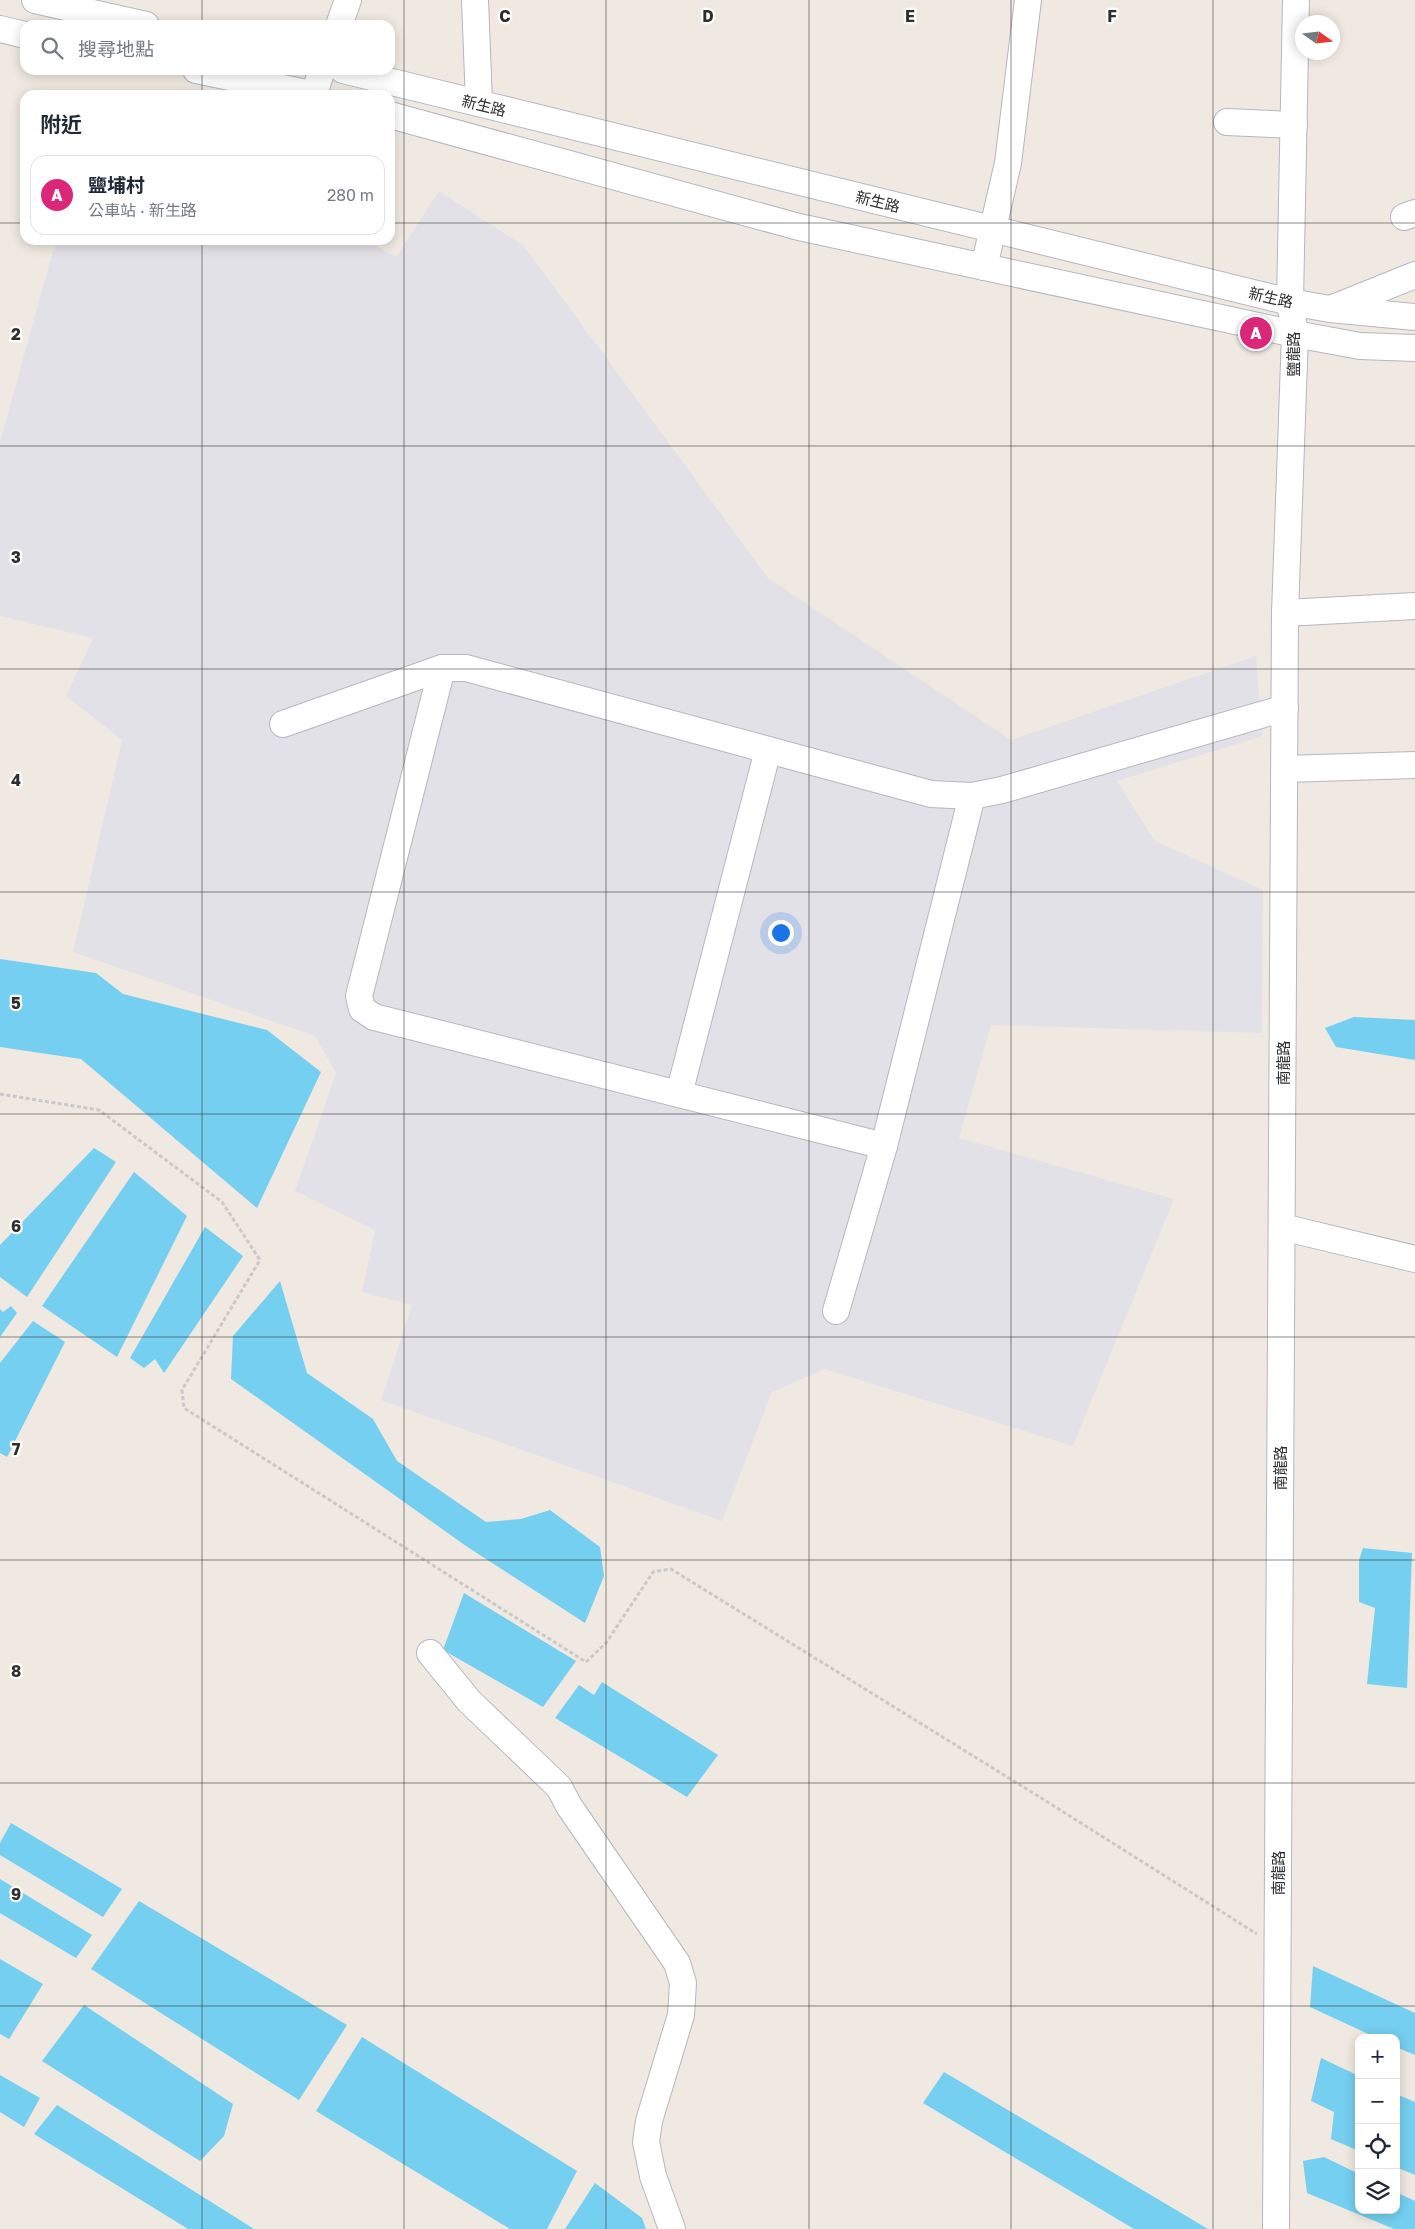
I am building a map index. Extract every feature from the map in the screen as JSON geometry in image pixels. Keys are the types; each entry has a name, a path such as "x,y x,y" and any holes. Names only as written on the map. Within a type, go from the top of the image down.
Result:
{"street":[{"path":"35,0 124,20"},
{"path":"341,20 348,0"},
{"path":"474,0 479,103"},
{"path":"984,267 1008,163 1028,0"},
{"name":"鹽龍路","path":"1285,708 1285,613 1295,334 1290,302 1296,0"},
{"path":"0,29 20,34"},
{"path":"220,75 291,90"},
{"path":"316,90 321,75"},
{"name":"新生路","path":"364,75 1290,302 1330,309 1415,317"},
{"name":"新生路","path":"395,116 799,227 1295,334 1360,346 1415,348"},
{"path":"1228,122 1294,124"},
{"path":"1330,309 1415,275"},
{"path":"1285,613 1415,606"},
{"path":"283,724 442,668 466,668 931,794 972,796 1002,790 1285,708"},
{"path":"442,668 359,996 362,1009 374,1017 884,1146"},
{"name":"南龍路","path":"1276,2229 1285,708"},
{"path":"679,1094 768,750"},
{"path":"1285,769 1415,765"},
{"path":"836,1311 884,1146 972,796"},
{"path":"1282,1227 1415,1259"},
{"path":"430,1653 469,1701 559,1787 569,1806 677,1963 683,1983 682,2015 649,2121 646,2142 653,2176 672,2229"}],"path":[{"path":"0,1094 99,1110 222,1202 260,1260 182,1390 184,1408 586,1662 606,1643 653,1572 671,1569 1038,1796 1278,1948"}],"shaded area":[{"path":"439,191 524,246 768,578 1011,740 1256,656 1262,736 1117,781 1155,841 1263,890 1262,1033 991,1025 959,1138 1174,1199 1073,1446 825,1369 772,1392 722,1521 381,1400 412,1305 362,1292 375,1230 295,1191 336,1073 315,1036 73,952 122,740 66,696 93,638 0,616 0,442 55,245 374,245 396,257"}],"water":[{"path":"0,959 96,973 123,994 267,1030 321,1072 257,1208 81,1059 0,1047"},
{"path":"1354,1017 1415,1020 1415,1060 1336,1047 1325,1028"},
{"path":"94,1148 116,1162 27,1297 0,1277 0,1245"},
{"path":"134,1172 187,1216 117,1357 42,1306"},
{"path":"205,1227 243,1256 164,1373 155,1359 144,1368 130,1358"},
{"path":"280,1281 307,1373 373,1419 397,1461 486,1522 521,1519 550,1510 600,1547 604,1576 585,1623 466,1546 231,1379 233,1336"},
{"path":"11,1306 17,1313 0,1337 0,1309 3,1312"},
{"path":"33,1321 65,1342 7,1457 0,1453 0,1363"},
{"path":"1363,1548 1412,1553 1407,1688 1367,1684 1375,1608 1359,1602 1359,1560"},
{"path":"464,1593 576,1661 543,1707 443,1650"},
{"path":"602,1682 718,1755 687,1797 555,1718 579,1685 594,1695"},
{"path":"11,1823 122,1889 103,1917 0,1855 0,1843"},
{"path":"0,1879 92,1935 76,1958 0,1913"},
{"path":"139,1901 347,2025 299,2100 91,1969"},
{"path":"0,1959 43,1984 9,2039 0,2034"},
{"path":"1313,1966 1415,2013 1415,2055 1400,2049 1400,2034 1368,2034 1310,2007"},
{"path":"84,2005 233,2104 224,2136 200,2161 42,2061"},
{"path":"362,2037 577,2171 547,2229 510,2229 316,2111"},
{"path":"1321,2058 1355,2074 1355,2149 1331,2139 1334,2112 1311,2101"},
{"path":"944,2072 1208,2229 1134,2229 923,2103"},
{"path":"0,2075 40,2098 24,2127 0,2112"},
{"path":"1400,2096 1415,2102 1415,2175 1400,2169"},
{"path":"57,2105 254,2229 188,2229 34,2134"},
{"path":"1324,2157 1355,2172 1355,2213 1307,2193 1303,2161"},
{"path":"595,2183 642,2218 646,2229 565,2229"},
{"path":"1400,2194 1415,2201 1415,2229 1394,2229 1358,2214 1400,2214"}],"place":[{"name":"鹽埔村","path":"1256,333"}]}
